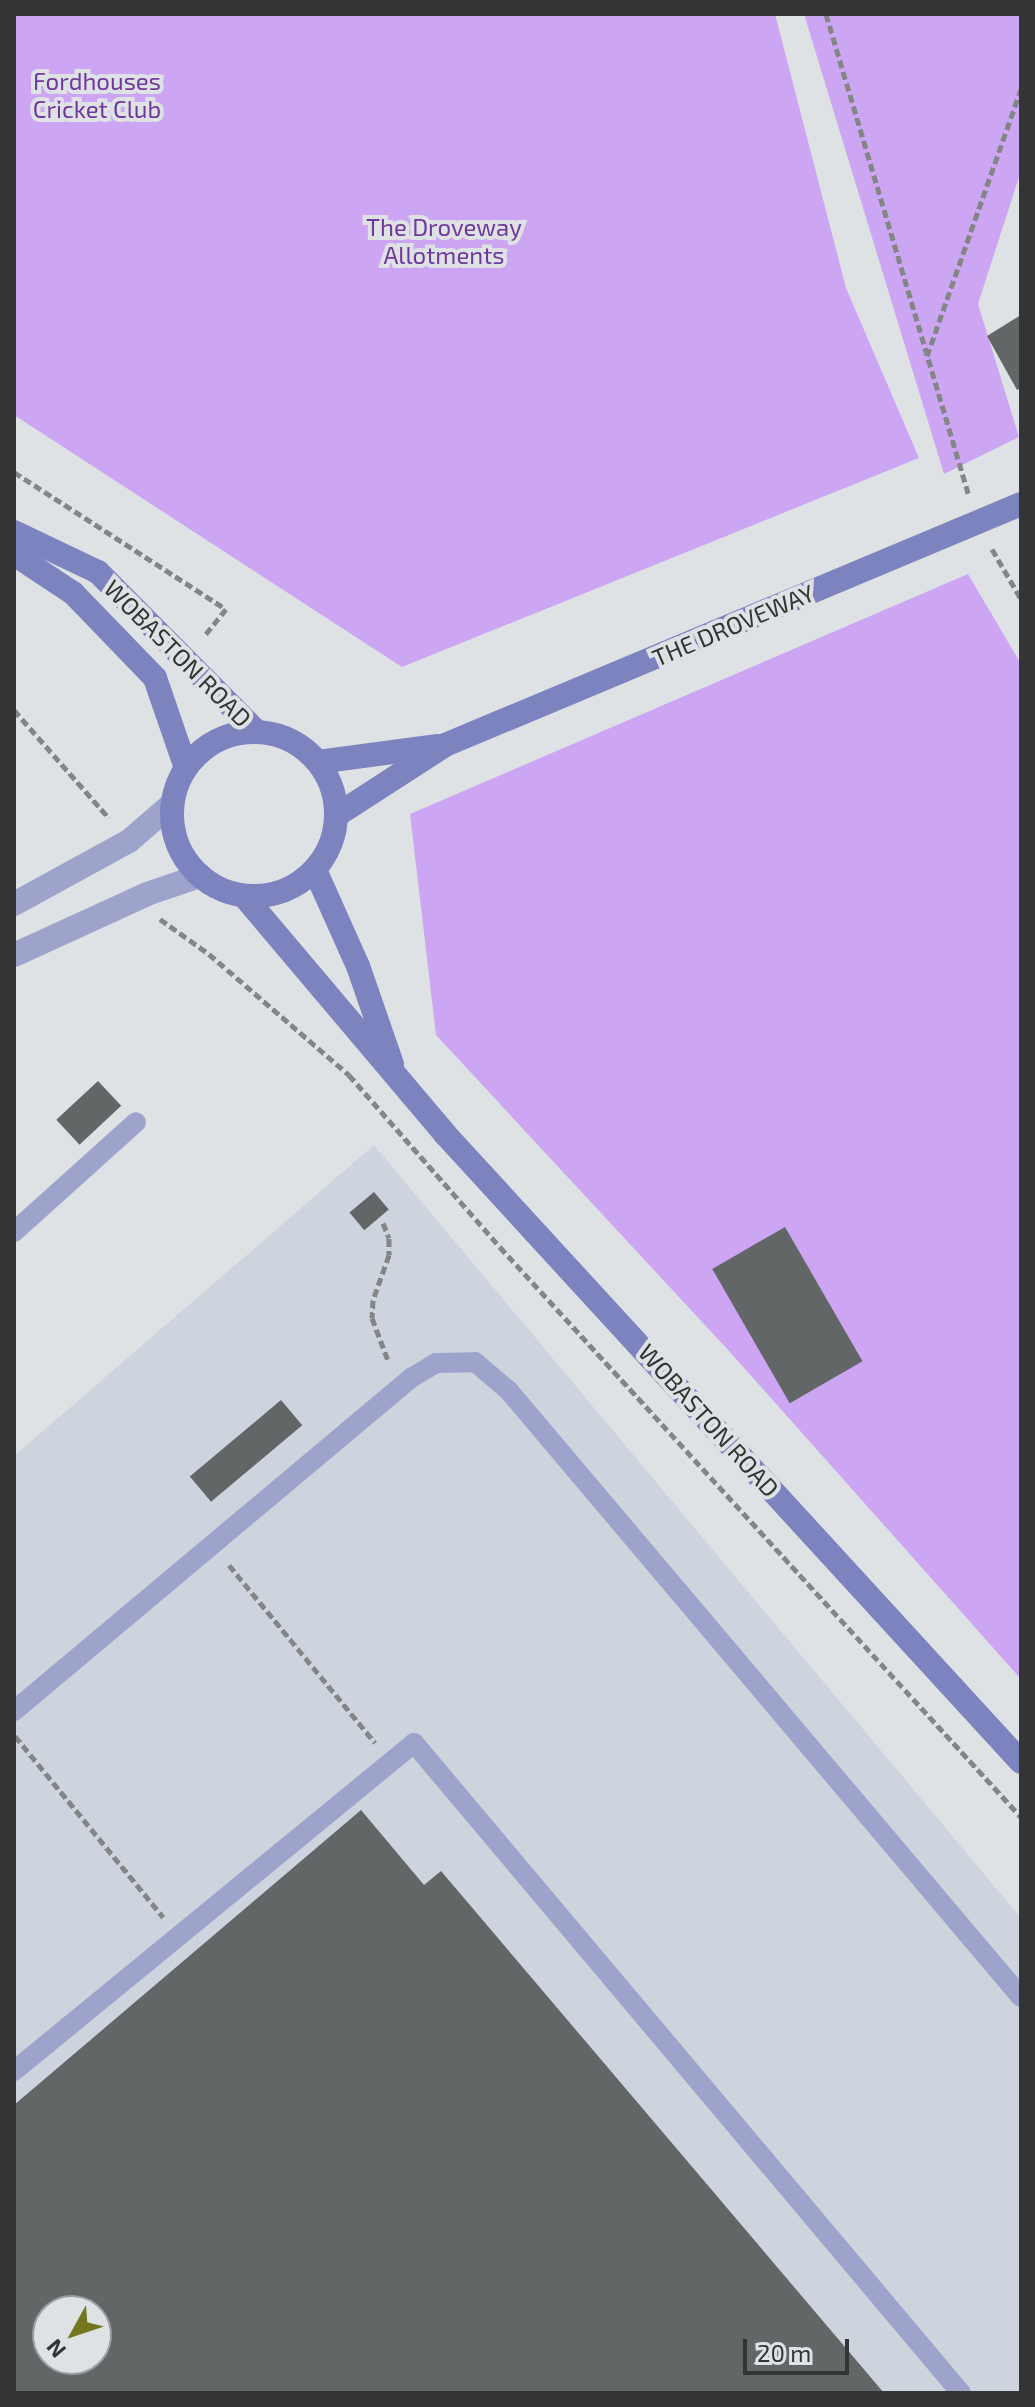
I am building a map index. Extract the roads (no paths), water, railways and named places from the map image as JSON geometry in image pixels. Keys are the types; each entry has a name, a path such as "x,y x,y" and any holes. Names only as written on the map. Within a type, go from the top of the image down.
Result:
{"street":[{"name":"THE DROVEWAY","path":"337,815 445,745 976,520 1021,504"},
{"name":"WOBASTON ROAD","path":"14,532 98,572 256,731"},
{"name":"WOBASTON ROAD","path":"14,554 73,593 155,678 186,768"},
{"path":"14,904 129,841 172,804 186,768 213,742 236,733 256,731 291,740 318,762 335,795 337,815 334,836 315,870 283,891 244,896 225,891 200,876 178,845 172,804"},
{"name":"THE DROVEWAY","path":"318,762 445,745"},
{"name":"WOBASTON ROAD","path":"315,870 358,966 397,1078"},
{"path":"14,955 147,894 200,876"},
{"name":"WOBASTON ROAD","path":"244,896 445,1134 1021,1762"}],"lane":[{"path":"14,1232 136,1122"},
{"path":"14,1711 404,1384 436,1363 475,1362 509,1391 1021,1997"},
{"path":"14,2071 414,1743 961,2393"}],"park label":[{"name":"Fordhouses Cricket Club","path":"97,95"},
{"name":"The Droveway Allotments","path":"444,241"}]}
